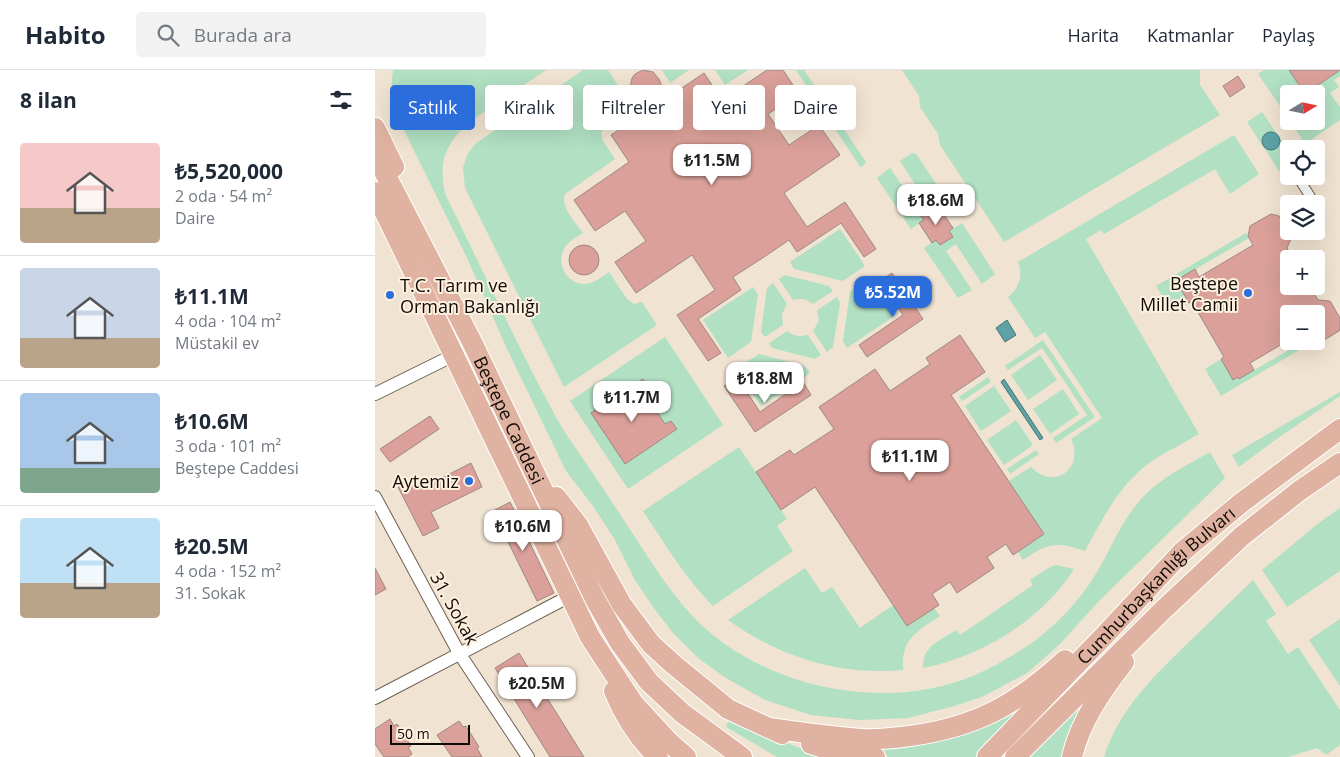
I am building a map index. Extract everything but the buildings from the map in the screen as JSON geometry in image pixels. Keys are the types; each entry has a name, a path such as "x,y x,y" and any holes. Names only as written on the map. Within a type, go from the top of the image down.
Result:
{"main road":[{"name":"Beştepe Caddesi","path":"375,113 377,141 434,248 472,342 595,598 620,643 649,682 682,713 742,757"},
{"name":"Beştepe Caddesi","path":"375,192 590,637 618,701 630,724 658,757"},
{"path":"375,223 433,338 454,355"},
{"name":"Cumhurbaşkanlığı Bulvarı","path":"987,757 1182,552 1241,502 1340,430"},
{"name":"Cumhurbaşkanlığı Bulvarı","path":"1015,757 1163,610 1242,536 1299,490 1340,463"},
{"path":"534,470 578,524 622,606 651,644 673,664 728,709 769,728 824,748 875,757"},
{"path":"769,728 866,739 935,732 977,720 1015,700 1053,670 1143,581 1182,552"},
{"path":"1072,757 1085,721 1101,695 1163,610"},
{"name":"Beştepe Caddesi","path":"590,637 633,703 669,742 686,757"}],"street":[{"path":"375,394 454,355"},
{"name":"31. Sokak","path":"375,496 459,653 528,757"},
{"path":"375,698 570,596"}],"green space":[{"path":"393,70 546,70 524,85 485,85 485,111 475,118 475,85 392,85"},
{"path":"583,70 608,70 618,85 583,85 583,130 603,130 601,133 603,141 615,159 565,194 564,199 567,209 583,233 571,241 562,253 561,260 564,272 572,280 585,284 601,278 609,272 627,299 634,304 642,302 657,325 564,387 465,188 463,168 467,155 475,144 495,130 573,130 573,85 561,85"},
{"path":"662,70 689,70 670,83"},
{"path":"715,70 748,70 725,85"},
{"path":"796,70 804,70 814,85 806,85"},
{"path":"902,70 1200,70 1200,85 1220,115 1004,242 940,145 938,134 920,107 919,96"},
{"path":"1264,70 1289,70 1299,85 1280,85 1280,106 1258,74"},
{"path":"1340,70 1340,76 1334,80 1339,87 1330,93 1340,107 1340,120 1311,140 1302,140 1296,130 1325,130 1325,85 1318,85"},
{"path":"1262,112 1281,140 1280,170 1279,171 1247,122"},
{"path":"404,130 462,130 446,153 443,165 446,196 514,336 557,419 653,565 683,606 707,630 735,651 766,667 799,680 834,689 870,693 905,692 940,687 991,668 1042,635 1074,604 1092,580 1131,511 1153,488 1210,452 1225,478 1099,601 1060,644 1027,673 982,697 908,718 859,720 811,715 765,700 726,678 698,658 673,633 653,607 635,580 615,540 593,506 566,471 507,349 467,258"},
{"path":"836,130 844,130 866,162 861,168"},
{"path":"1234,135 1259,174 1230,194 1215,169 1104,234 1101,230 1086,239 1199,434 1152,461 1121,490 1085,551 1067,546 1052,545 1039,550 1023,560 1018,552 1044,534 1009,481 1031,467 1040,474 1049,477 1057,477 1065,473 1074,459 1071,439 1102,418 1045,332 1035,338 1008,297 1018,285 1020,272 1018,262"},
{"path":"912,153 916,154 949,203 936,212 932,206 920,215 924,220 911,229 877,178 890,168 917,207 926,201 900,161"},
{"path":"962,223 995,274 982,284 956,244 946,251 972,290 958,298 924,248 936,240 940,245 952,237 949,231"},
{"path":"840,229 865,266 843,281 794,269 790,262"},
{"path":"1246,233 1249,238 1180,278 1181,280 1177,283 1189,303 1172,313 1156,286"},
{"path":"785,275 829,286 833,291 813,304 804,299 793,300 779,279"},
{"path":"872,277 897,314 847,348 843,341 850,292"},
{"path":"773,283 787,304 782,314 783,325 765,337 761,332 767,288"},
{"path":"753,287 758,294 751,342 728,358 703,320"},
{"path":"837,297 840,303 833,347 827,352 813,331 819,321 817,310"},
{"path":"787,331 797,336 808,335 821,355 815,359 772,348 769,343"},
{"path":"665,337 723,425 628,489 570,401","holes":["643,379 649,388 598,422 592,413","671,421 677,430 625,464 620,455"]},
{"path":"1043,340 1095,417 1056,443 1053,438 1087,415 1042,348 1008,370 1005,366"},
{"path":"1289,350 1299,350 1221,396 1205,369 1221,359 1233,380 1238,377 1239,379"},
{"path":"759,354 805,366 810,373 761,406 736,369"},
{"path":"1040,355 1057,380 1028,400 1011,375"},
{"path":"988,377 991,382 962,401 959,397"},
{"path":"994,386 1011,411 981,431 965,406"},
{"path":"1063,389 1079,414 1050,434 1033,409"},
{"path":"1340,392 1340,396 1239,467 1232,455"},
{"path":"1016,420 1033,445 1004,465 987,440"},
{"path":"739,447 787,519 777,526 793,551 713,606 684,572 643,511"},
{"path":"1036,450 1039,454 1010,474 1007,469"},
{"path":"1340,508 1340,571 1287,607 1262,570"},
{"path":"1056,565 1074,569 1045,605 1027,620 1008,634 967,655 923,668 925,654 938,641 956,630 960,635 1033,585 1030,580"},
{"path":"805,568 822,593 832,587 860,628 893,605 908,626 934,608 940,616 917,632 907,644 903,659 903,670 879,671 833,667 789,654 748,633 728,620"},
{"path":"1253,580 1276,614 1266,621 1288,654 1298,647 1340,710 1340,745 1326,755 1317,748 1288,757 1104,757 1119,723 1139,694"},
{"path":"1340,619 1340,686 1309,640"},
{"path":"1108,672 1064,757 1029,757"},
{"path":"1030,699 984,757 889,757 874,749"},
{"path":"730,718 797,747 818,753 853,757 777,757 726,727"}],"water":[{"path":"1271,132 1280,141 1277,147 1271,150 1265,147 1262,141 1265,135"},
{"path":"1007,320 1016,335 1005,342 996,328"},
{"path":"1004,379 1043,438 1040,440 1001,382"}],"place":[{"name":"Beştepe Millet Camii","path":"1248,293"},
{"name":"T.C. Tarım ve Orman Bakanlığı","path":"390,295"},
{"name":"Aytemiz","path":"469,481"}]}
